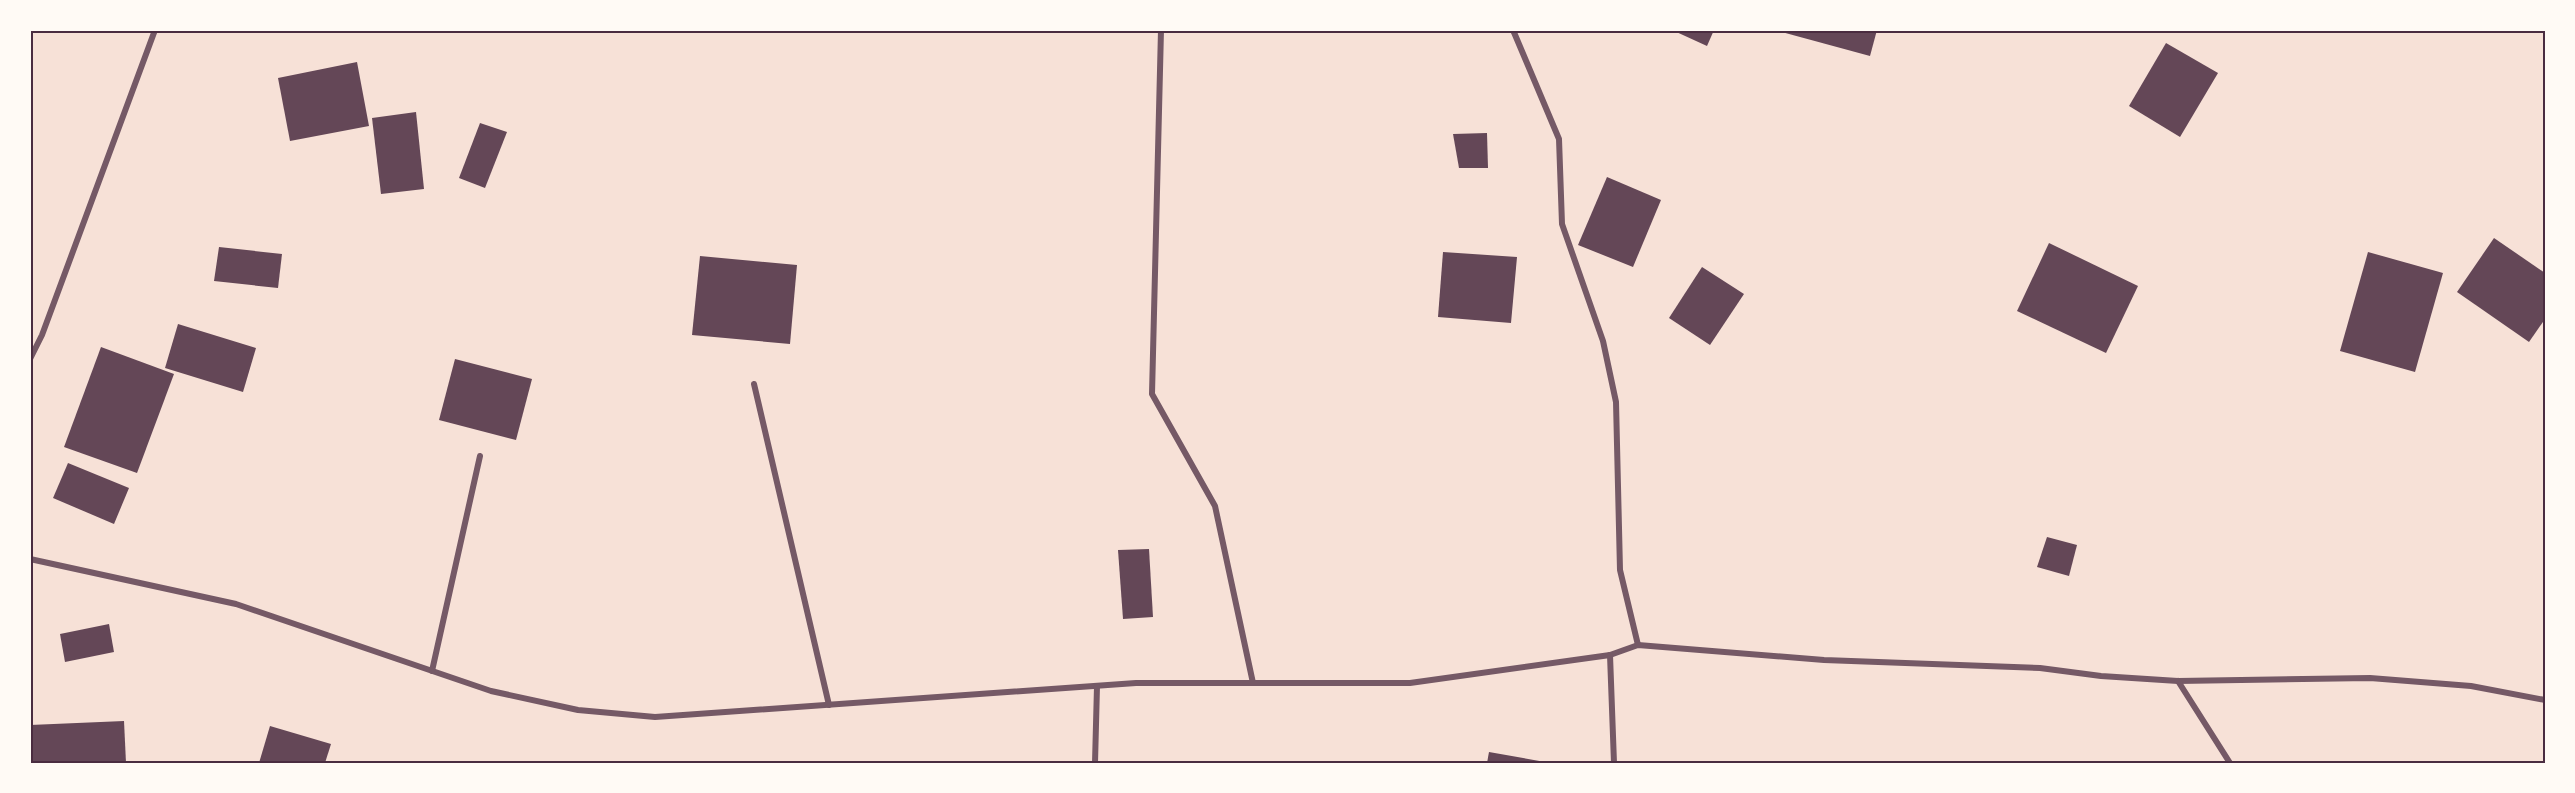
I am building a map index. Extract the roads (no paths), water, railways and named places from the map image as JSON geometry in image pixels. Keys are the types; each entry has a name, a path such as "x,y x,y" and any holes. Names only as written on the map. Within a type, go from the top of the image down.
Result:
{"street":[{"path":"30,359 42,335 155,30"},
{"path":"1161,30 1152,394 1215,507 1254,683"},
{"path":"1513,30 1559,139 1562,224 1604,341 1616,402 1620,570 1638,645"},
{"path":"754,384 829,705"},
{"path":"432,671 480,456"},
{"path":"30,559 236,604 492,691 578,710 655,717 1097,686 1410,683 1610,655 1638,645 1824,660 2040,668 2101,676 2178,681 2252,682 2370,678 2471,686 2545,700"},
{"path":"1610,655 1614,763"},
{"path":"2178,681 2230,763"},
{"path":"1095,763 1097,686"}]}
